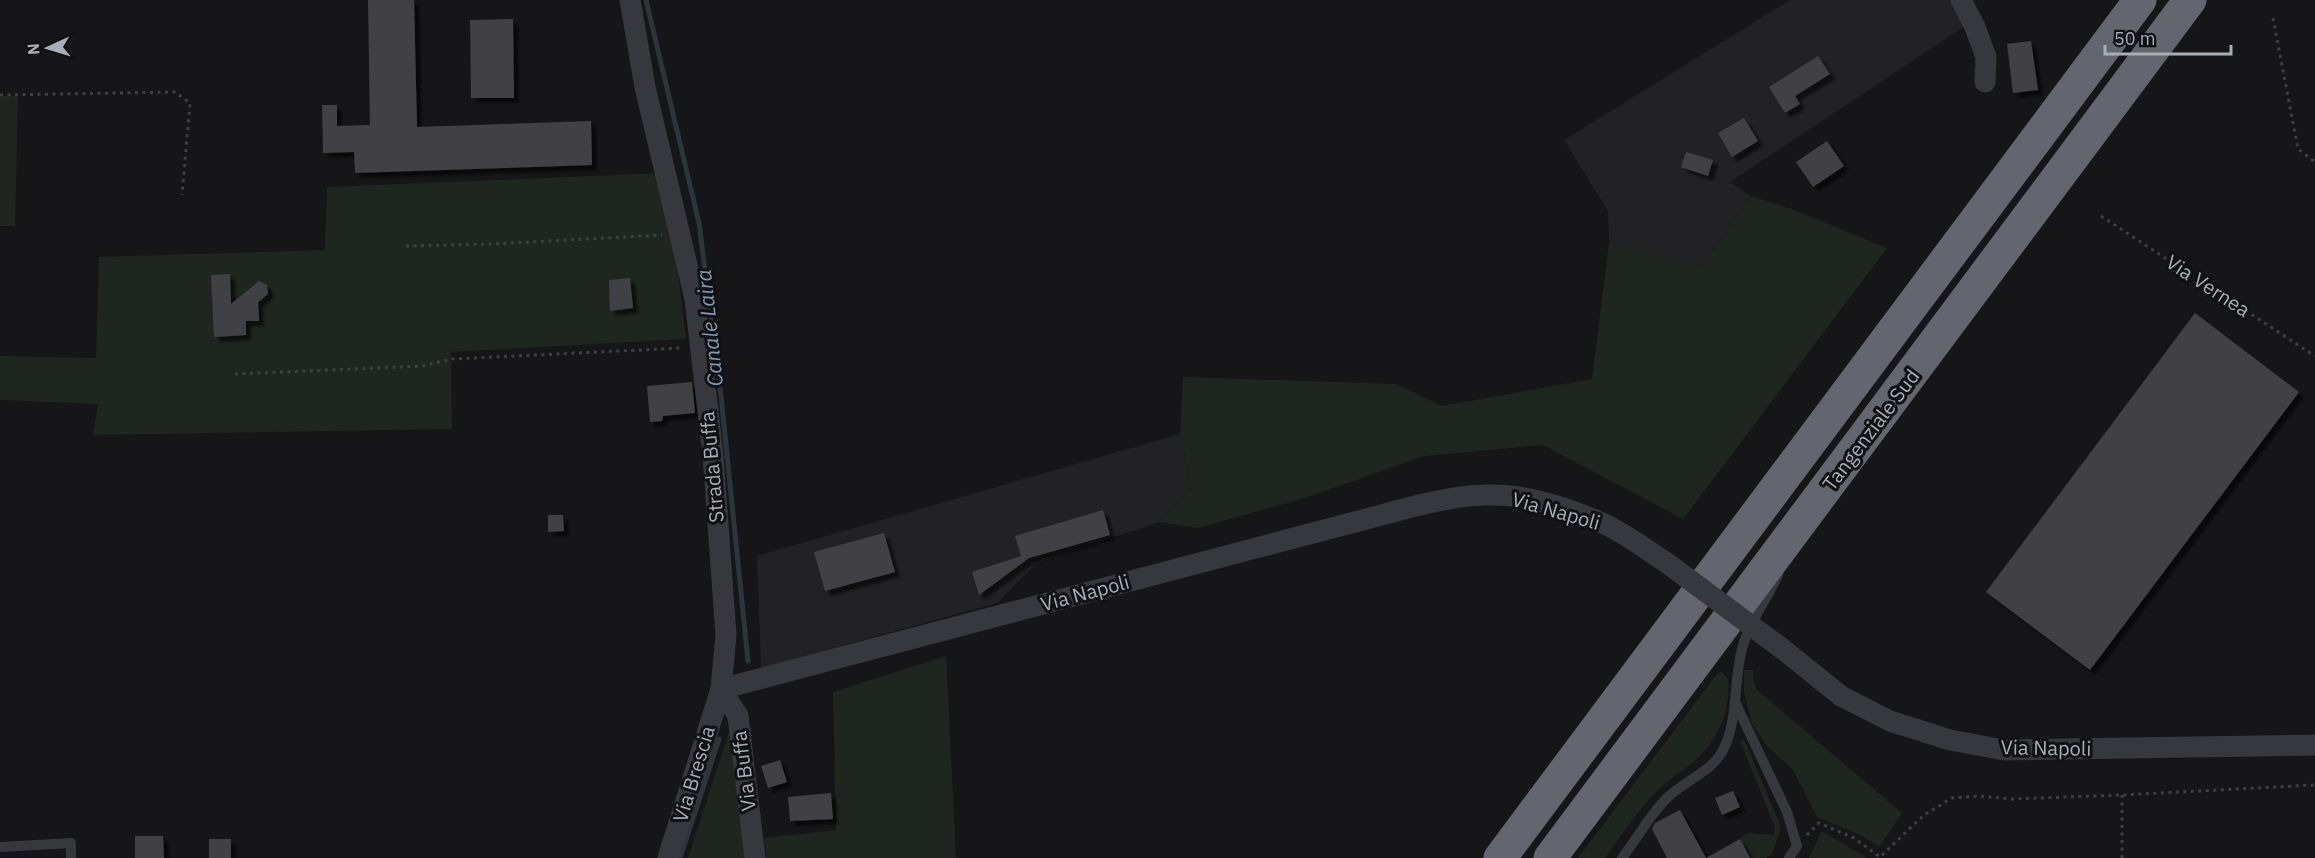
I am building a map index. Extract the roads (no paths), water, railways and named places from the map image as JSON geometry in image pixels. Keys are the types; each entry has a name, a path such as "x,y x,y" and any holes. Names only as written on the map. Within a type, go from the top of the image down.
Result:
{"highway":[{"name":"Tangenziale Sud","path":"1500,858 2140,0"},
{"name":"Tangenziale Sud","path":"1550,858 2190,0"}],"street":[{"name":"Strada Buffa","path":"630,0 645,87 695,299 712,455 726,635 720,689"},
{"path":"1961,0 1975,27 1986,57 1985,82"},
{"name":"Via Napoli","path":"720,689 1419,505 1456,498 1493,495 1526,499 1600,522 1667,563 1780,647 1841,696 1890,721 1950,740 2004,750 2315,745"},
{"name":"Via Brescia","path":"668,858 720,689"},
{"name":"Via Buffa","path":"720,689 738,716 755,858"}],"lane":[{"path":"1622,858 1665,799 1713,763 1721,753 1731,730 1744,640 1769,596 1799,525"},
{"path":"1734,701 1787,812 1797,846 1798,858"},
{"path":"0,848 71,843 71,858"},
{"path":"1789,858 1797,846"}],"waterway":[{"name":"Canale Laira","path":"646,0 699,223 721,396 748,661"},
{"name":"Canale Laira","path":"680,858 719,739"}]}
